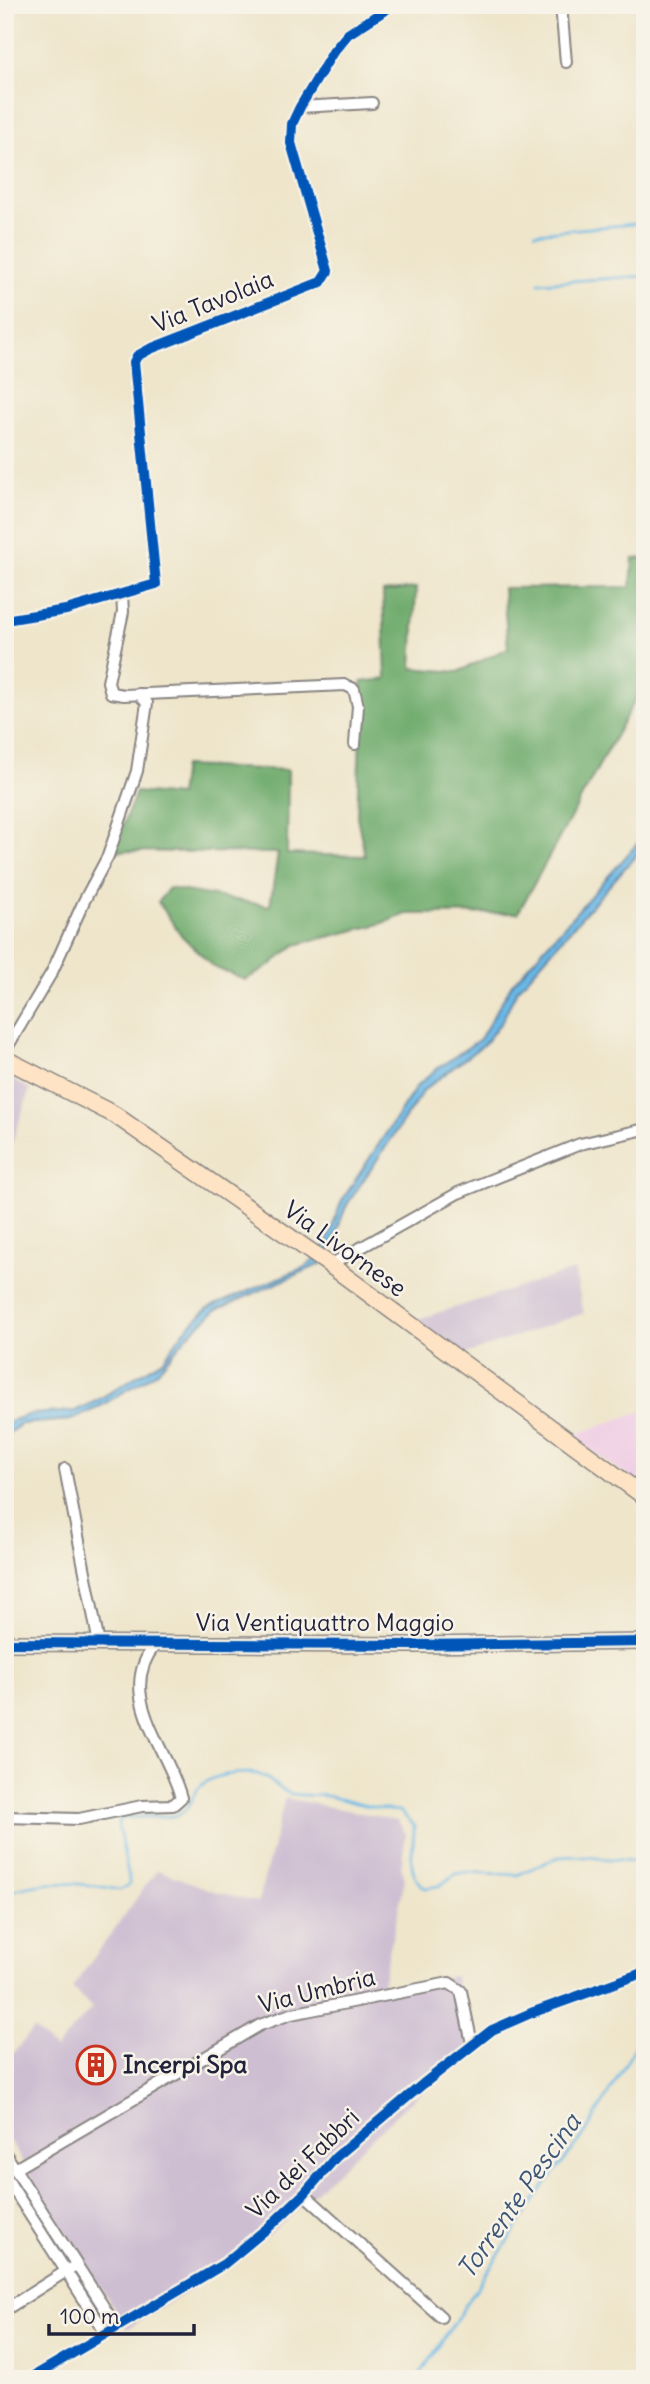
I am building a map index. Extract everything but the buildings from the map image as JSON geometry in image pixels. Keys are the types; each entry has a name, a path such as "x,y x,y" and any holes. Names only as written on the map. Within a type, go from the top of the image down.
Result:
{"main road":[{"name":"Via Livornese","path":"5,1059 115,1115 328,1264 645,1497"}],"street":[{"name":"Via Tavolaia","path":"5,620 66,610 156,584 134,362 137,356 321,282 328,271 291,143 292,124 333,52 348,34 393,5"},
{"path":"561,5 566,62"},
{"path":"300,107 372,103"},
{"path":"122,594 123,612 108,687 111,693 117,695 345,685 354,689 358,706 355,744"},
{"path":"5,1051 52,971 108,856 137,771 147,703 139,694"},
{"path":"328,1264 458,1192 580,1144 645,1129"},
{"path":"65,1469 99,1644"},
{"name":"Via Ventiquattro Maggio","path":"5,1643 155,1645 645,1642"},
{"path":"5,1817 79,1819 142,1806 173,1805 181,1798 177,1782 153,1737 141,1701 140,1678 147,1655 155,1645"},
{"name":"Via dei Fabbri","path":"29,2379 223,2264 304,2194 336,2157 492,2030 531,2012 645,1972"},
{"name":"Via Umbria","path":"10,2172 260,2025 291,2014 449,1983 461,1990 472,2044"},
{"path":"5,2153 10,2172 66,2271 111,2329"},
{"path":"10,2172 76,2265 111,2329"},
{"path":"304,2194 441,2316"},
{"path":"5,2309 76,2265"}],"shaded area":[{"path":"5,1076 30,1089 5,1165"},
{"path":"574,1270 584,1313 460,1356 415,1320"},
{"path":"645,1410 645,1488 571,1436"},
{"path":"285,1798 397,1820 406,1834 401,1866 405,1879 381,1988 455,1976 470,2051 401,2110 287,2219 231,2264 127,2329 5,2134 5,2062 34,2029 55,2049 92,2008 72,1988 157,1870 214,1891 258,1902"}],"green space":[{"path":"645,558 645,682 518,913 407,914 380,924 295,945 268,967 245,980 214,967 182,936 158,902 169,888 270,906 278,853 113,851 136,792 179,796 183,766 288,770 287,854 365,856 357,816 362,682 386,679 383,592 416,588 412,668 458,672 508,648 503,588 631,587 633,559"}],"water":[{"path":"645,835 645,845 517,990 502,1021 484,1044 424,1090 348,1203 330,1250 321,1264 216,1310 187,1336 157,1372 97,1408 71,1420 21,1424 5,1436 5,1426 13,1420 31,1414 75,1411 96,1401 163,1360 184,1331 208,1308 305,1267 314,1260 325,1244 343,1199 417,1086 480,1039 512,984"}],"waterway":[{"path":"535,233 645,223"},
{"path":"539,283 645,276"},
{"path":"5,1893 62,1883 120,1890 129,1885 129,1879 119,1820 178,1815 202,1785 215,1778 237,1773 257,1774 284,1791 294,1794 327,1796 400,1811 414,1826 412,1866 418,1881 425,1888 439,1886 456,1874 468,1872 517,1875 559,1857 645,1862"},
{"name":"Torrente Pescina","path":"417,2379 544,2186 585,2134 645,2030"}],"cycle path":[{"path":"5,620 66,610 156,584 134,362 137,356 150,349 321,282 328,271 291,143 292,124 333,52 348,34 393,5"},
{"path":"5,1643 414,1645 645,1642"},
{"path":"29,2379 224,2264 304,2194 336,2157 492,2030 645,1972"}],"place":[{"name":"Incerpi Spa","path":"96,2065"}]}
